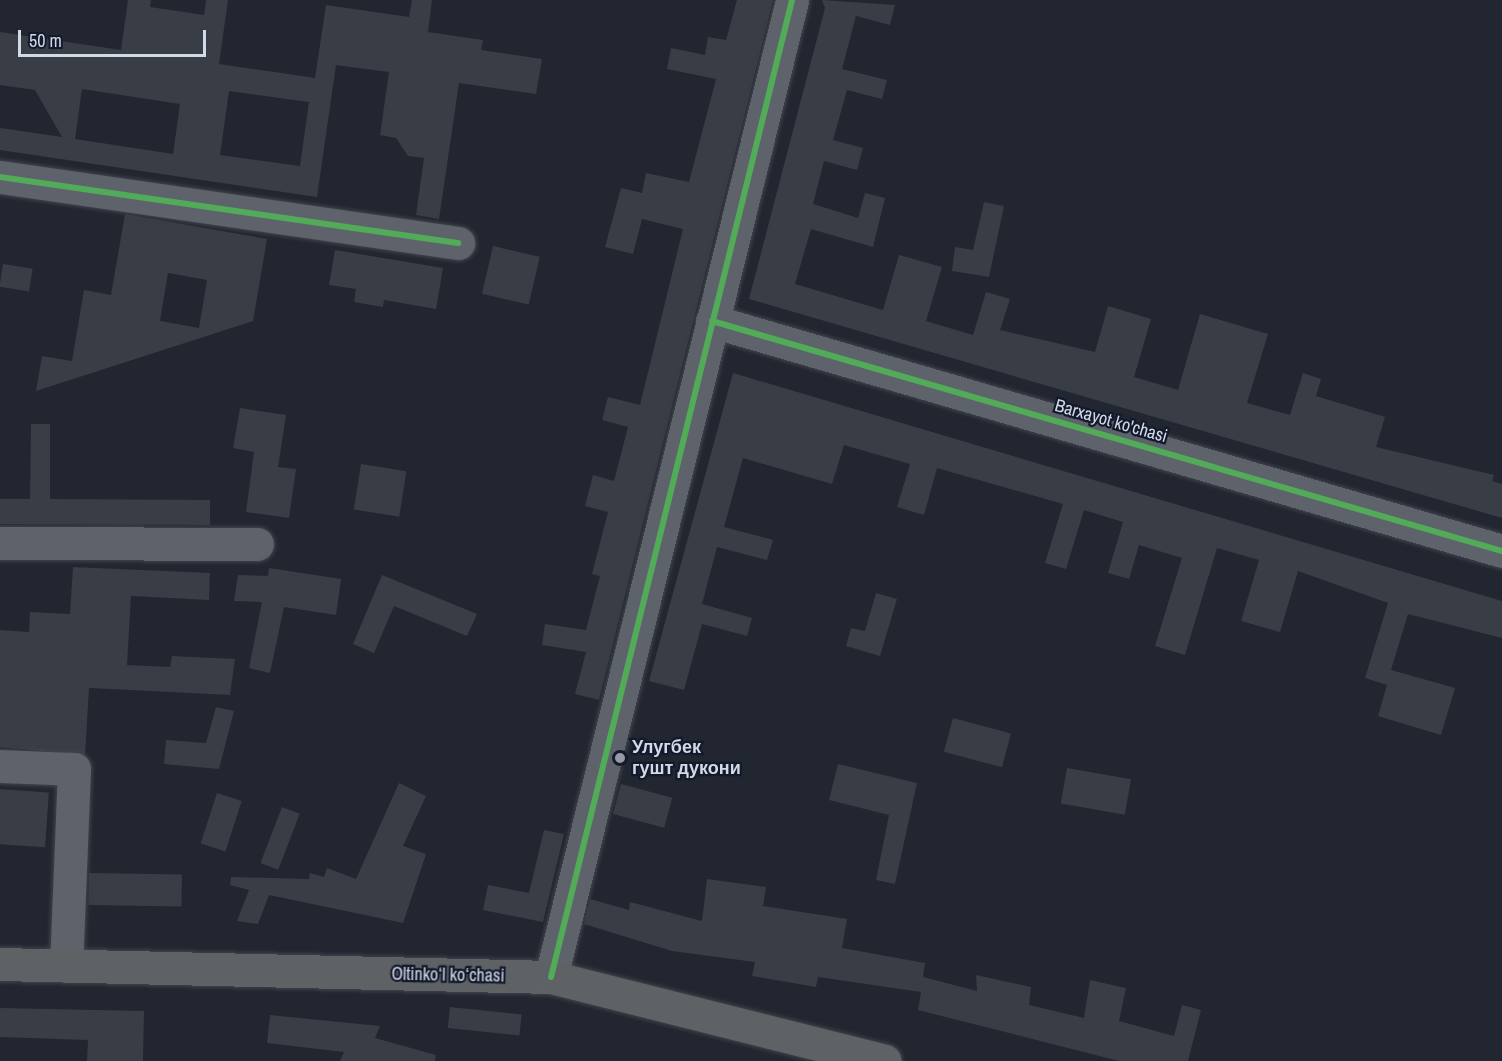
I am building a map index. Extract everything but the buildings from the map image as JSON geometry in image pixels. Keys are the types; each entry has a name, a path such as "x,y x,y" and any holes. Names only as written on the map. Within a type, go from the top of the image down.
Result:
{"main road":[{"name":"Oltinkoʻl koʻchasi","path":"0,964 550,977 885,1061"}],"street":[{"path":"550,977 792,0"},
{"path":"0,177 458,243"},
{"name":"Barxayot ko'chasi","path":"712,321 1502,551"},
{"path":"0,543 257,544"},
{"path":"0,766 74,769 66,966"}],"cycle path":[{"path":"551,977 792,0"},
{"path":"0,177 458,243"},
{"path":"712,321 1502,551"}],"place":[{"name":"Улугбек гушт дукони","path":"620,758"}]}
